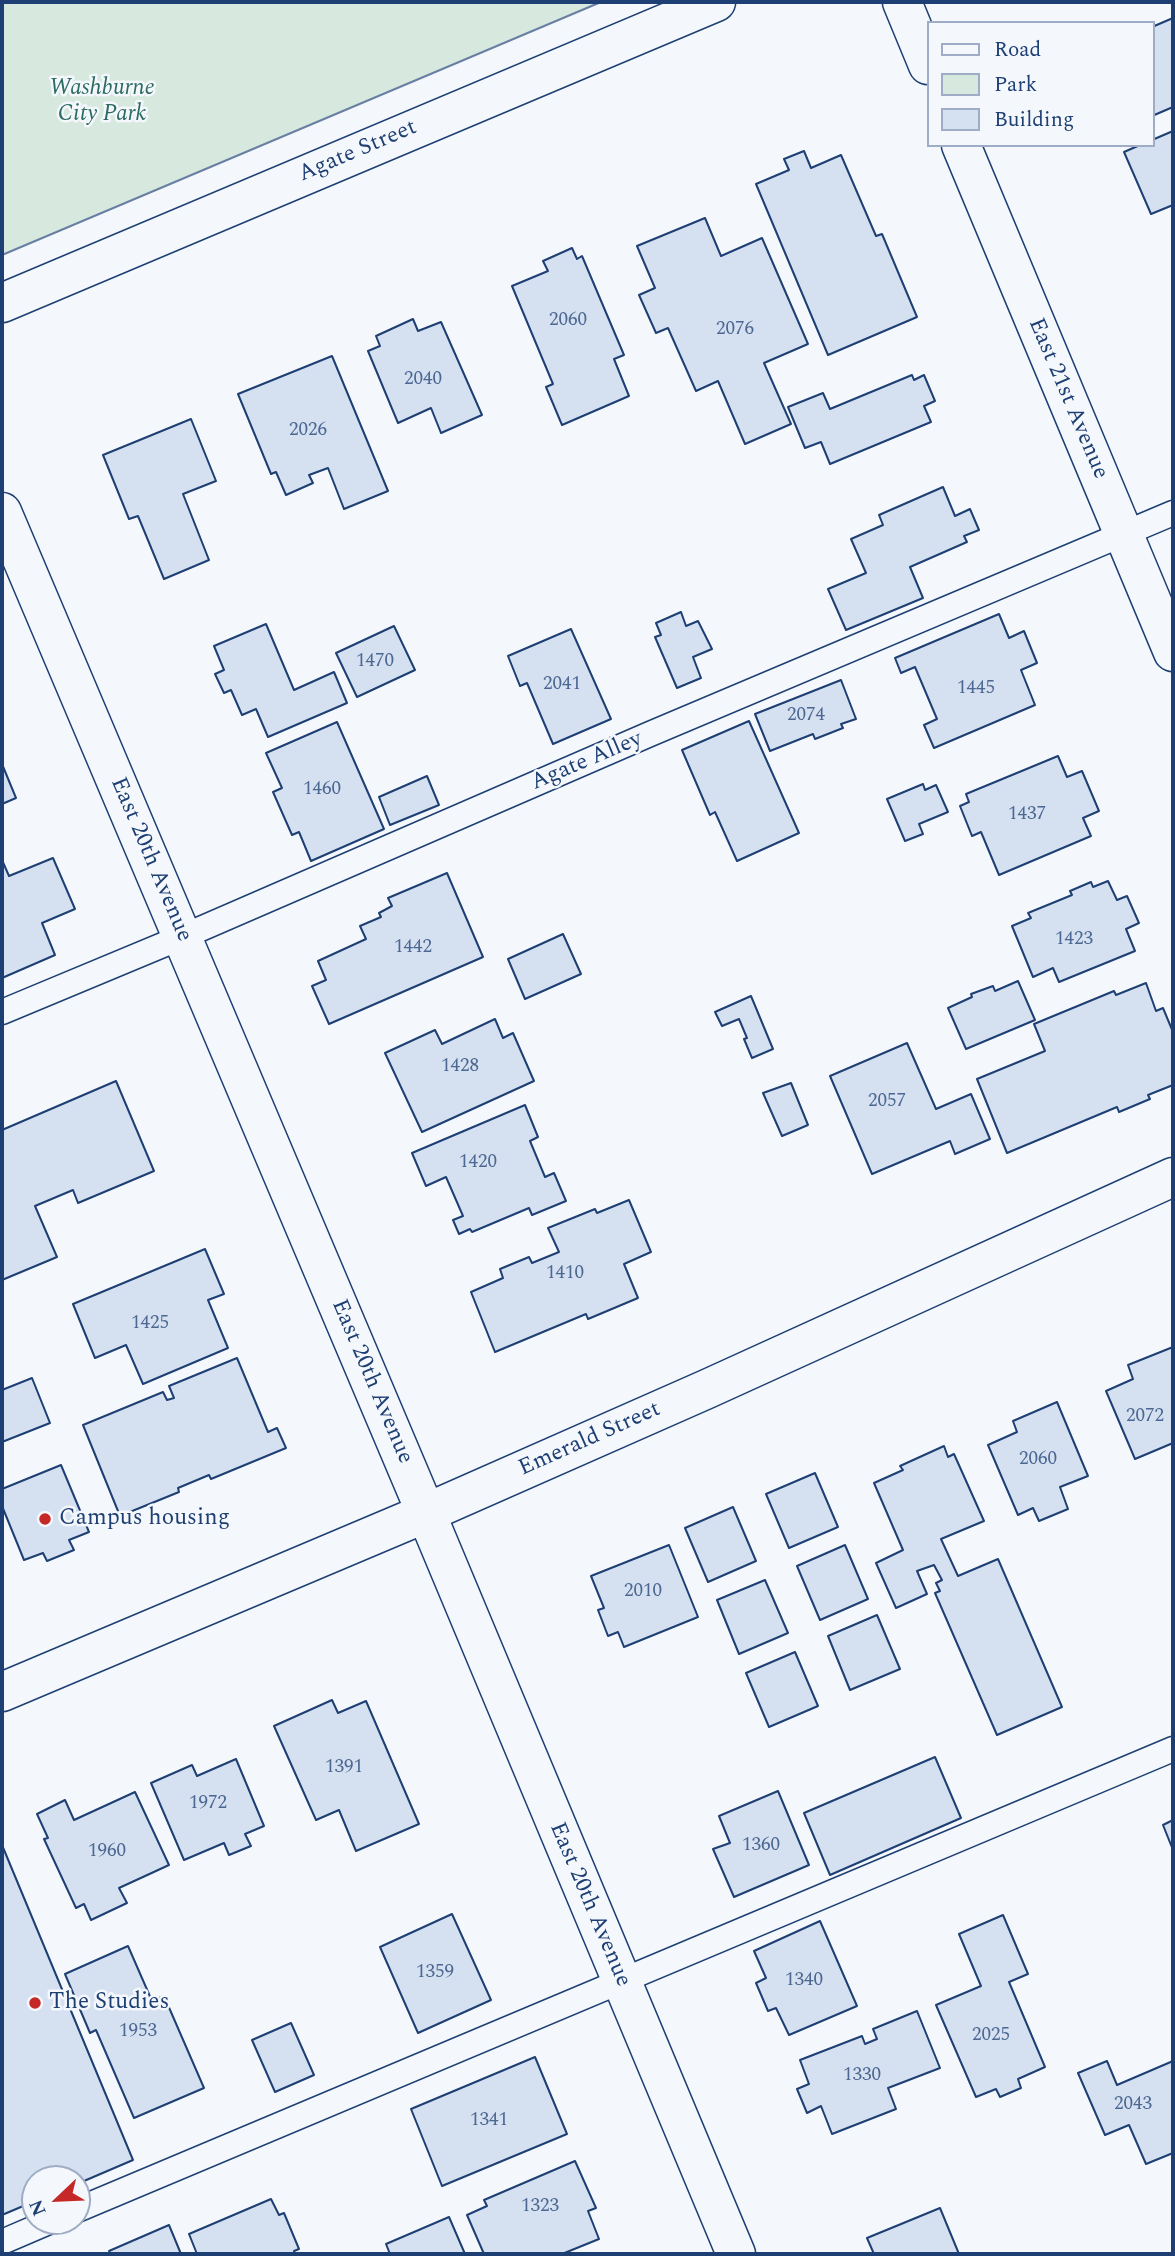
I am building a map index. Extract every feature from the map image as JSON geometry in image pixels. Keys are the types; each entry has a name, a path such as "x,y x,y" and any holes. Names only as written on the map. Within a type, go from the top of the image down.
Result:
{"street":[{"name":"Agate Street","path":"2,303 716,2"},
{"path":"902,2 926,60"},
{"name":"East 21st Avenue","path":"962,147 1173,652"},
{"name":"East 20th Avenue","path":"2,512 736,2254"},
{"name":"Emerald Street","path":"2,1692 426,1513 707,1389 1173,1177"}],"lane":[{"name":"Agate Alley","path":"2,1012 1173,513"},
{"path":"91,2204 1173,1749"},
{"path":"2,2242 21,2234"}],"green space":[{"name":"Washburne City Park","path":"2,2 601,2 2,255"}],"building":[{"path":"1173,18 1173,107 1154,115 1154,26"},
{"path":"1173,131 1173,205 1151,214 1124,152 1135,147 1154,147 1154,139"},
{"path":"804,151 811,168 841,155 876,236 882,234 917,317 828,355 756,184 789,170 784,159"},
{"path":"705,218 721,256 762,238 808,344 764,363 791,424 745,444 718,381 696,391 668,328 656,333 639,295 655,288 637,246"},
{"path":"572,248 577,259 582,256 624,355 614,359 629,396 562,425 546,387 553,384 512,286 548,271 543,261"},
{"path":"413,319 418,331 441,322 482,415 441,433 431,408 398,423 368,351 380,346 376,336"},
{"path":"332,356 388,491 344,509 328,468 309,475 313,483 286,495 276,472 271,474 238,394"},
{"path":"912,375 914,380 924,375 935,401 924,406 931,422 830,464 821,442 805,448 788,407 823,393 830,409"},
{"path":"191,419 216,481 183,494 209,560 164,579 138,516 129,519 103,455"},
{"path":"943,487 955,516 970,509 979,530 964,536 967,542 910,567 923,598 846,630 828,589 866,573 851,539 883,525 879,515"},
{"path":"681,612 686,626 698,621 712,649 693,657 701,678 677,688 655,637 661,635 656,623"},
{"path":"999,614 1009,638 1024,631 1037,663 1021,670 1035,705 934,748 924,725 937,719 915,667 901,673 895,658"},
{"path":"266,624 294,690 334,672 347,703 268,737 256,709 242,715 231,690 224,693 215,674 224,670 214,646"},
{"path":"394,626 415,670 357,697 336,653"},
{"path":"571,629 611,719 553,744 527,683 520,686 508,656"},
{"path":"841,680 856,719 841,724 843,728 815,739 813,734 770,751 755,714"},
{"path":"749,721 799,833 737,861 715,812 710,815 682,750"},
{"path":"337,722 384,829 311,861 299,832 292,835 273,792 282,788 266,753"},
{"path":"1058,756 1067,777 1082,771 1099,811 1083,818 1091,836 999,875 981,832 972,836 960,806 969,802 966,794"},
{"path":"2,764 16,798 2,804"},
{"path":"427,776 439,805 390,825 379,797"},
{"path":"923,784 925,790 936,785 948,812 919,824 923,834 905,841 887,799"},
{"path":"53,858 75,909 42,923 55,955 2,978 2,860 9,876"},
{"path":"447,873 483,957 329,1024 312,986 326,980 318,961 366,939 360,926 381,917 379,913 392,906 388,898"},
{"path":"1108,881 1117,900 1127,896 1139,923 1126,929 1135,951 1059,982 1053,968 1033,977 1012,926 1031,918 1028,913 1072,895 1070,891 1091,882 1093,887"},
{"path":"563,934 581,974 525,999 508,959"},
{"path":"1018,981 1035,1020 966,1049 948,1008 972,997 971,994 993,986 995,991"},
{"path":"1146,983 1156,1011 1163,1008 1173,1032 1173,1085 1148,1095 1150,1099 1119,1112 1117,1107 1007,1153 977,1079 1045,1051 1034,1024 1114,991 1116,995"},
{"path":"751,996 773,1049 752,1058 739,1019 722,1026 715,1012"},
{"path":"495,1019 503,1038 513,1033 534,1081 422,1132 385,1053 435,1030 442,1044"},
{"path":"907,1043 936,1109 971,1094 990,1139 955,1154 950,1141 872,1174 830,1076"},
{"path":"116,1081 154,1171 78,1203 73,1190 35,1206 57,1257 2,1280 2,1130"},
{"path":"791,1083 808,1125 782,1136 763,1093"},
{"path":"525,1105 538,1137 530,1141 545,1177 554,1173 566,1201 532,1215 529,1208 472,1232 470,1229 459,1234 453,1220 463,1216 446,1177 426,1186 412,1153"},
{"path":"629,1200 651,1252 624,1264 638,1298 588,1319 586,1314 495,1352 471,1292 503,1278 500,1269 529,1257 532,1263 559,1252 548,1228 595,1209 597,1213"},
{"path":"205,1249 224,1294 208,1300 228,1348 143,1384 126,1345 95,1358 73,1304"},
{"path":"1173,1347 1173,1443 1135,1459 1106,1391 1133,1379 1128,1365"},
{"path":"237,1358 268,1432 277,1428 286,1448 211,1479 209,1475 178,1488 179,1492 120,1516 83,1425 163,1392 167,1400 174,1398 169,1386"},
{"path":"32,1378 50,1423 2,1442 2,1390"},
{"path":"1057,1402 1088,1476 1060,1487 1068,1509 1039,1521 1033,1508 1018,1515 988,1445 1017,1432 1013,1421"},
{"path":"944,1446 948,1457 954,1454 984,1521 941,1539 958,1576 998,1559 1062,1707 997,1735 935,1593 940,1591 936,1583 942,1580 934,1565 917,1571 927,1594 896,1608 876,1563 903,1550 874,1483 903,1470 900,1466"},
{"name":"Campus housing","path":"61,1465 89,1532 69,1540 74,1550 47,1561 43,1553 24,1560 2,1506 2,1489"},
{"path":"815,1473 838,1527 789,1548 766,1494"},
{"path":"733,1507 756,1561 708,1582 685,1528"},
{"path":"669,1545 698,1617 624,1647 618,1632 608,1636 598,1610 604,1608 591,1576"},
{"path":"845,1545 868,1599 820,1620 797,1566"},
{"path":"765,1580 788,1633 739,1654 717,1600"},
{"path":"877,1615 900,1669 850,1690 828,1636"},
{"path":"795,1652 818,1706 769,1727 746,1673"},
{"path":"332,1700 338,1713 366,1701 419,1824 356,1851 339,1810 316,1820 274,1726"},
{"path":"935,1757 961,1818 830,1875 804,1813"},
{"path":"236,1759 264,1826 245,1834 251,1846 229,1855 224,1843 184,1860 151,1783 192,1765 197,1776"},
{"path":"778,1791 809,1865 734,1897 713,1849 730,1843 719,1816"},
{"path":"135,1792 169,1865 119,1888 127,1903 91,1920 84,1904 76,1908 44,1839 48,1838 37,1814 65,1800 74,1820"},
{"path":"1173,1820 1173,1850 1163,1825"},
{"name":"The Studies","path":"2,1845 133,2160 91,2178 91,2165 21,2165 21,2207 2,2215"},
{"path":"452,1914 491,2000 418,2033 380,1947"},
{"path":"1003,1915 1028,1974 1009,1982 1045,2067 1018,2079 1021,2088 1000,2097 996,2089 976,2097 936,2005 981,1986 959,1934"},
{"path":"820,1921 857,2006 789,2035 776,2008 768,2011 756,1983 766,1978 754,1951"},
{"path":"128,1946 152,2001 164,1996 204,2088 134,2118 96,2030 90,2033 65,1974"},
{"path":"917,2011 940,2068 888,2088 896,2109 832,2134 821,2106 807,2113 797,2089 809,2084 800,2060 862,2036 865,2044 877,2039 873,2029"},
{"path":"291,2023 314,2075 275,2092 252,2040"},
{"path":"535,2057 567,2134 442,2186 411,2109"},
{"path":"1107,2061 1117,2085 1173,2061 1173,2153 1146,2164 1129,2125 1105,2135 1078,2073"},
{"path":"575,2161 596,2208 588,2211 599,2239 562,2254 484,2254 467,2215 487,2206 484,2200"},
{"path":"271,2199 279,2215 284,2213 299,2249 294,2251 295,2254 197,2254 189,2234"},
{"path":"940,2208 959,2254 874,2254 867,2238"},
{"path":"449,2217 465,2254 390,2254 386,2244"},
{"path":"169,2225 181,2254 111,2254 109,2251"}],"place":[{"name":"Campus housing","path":"45,1519"},
{"name":"The Studies","path":"35,2003"}]}
